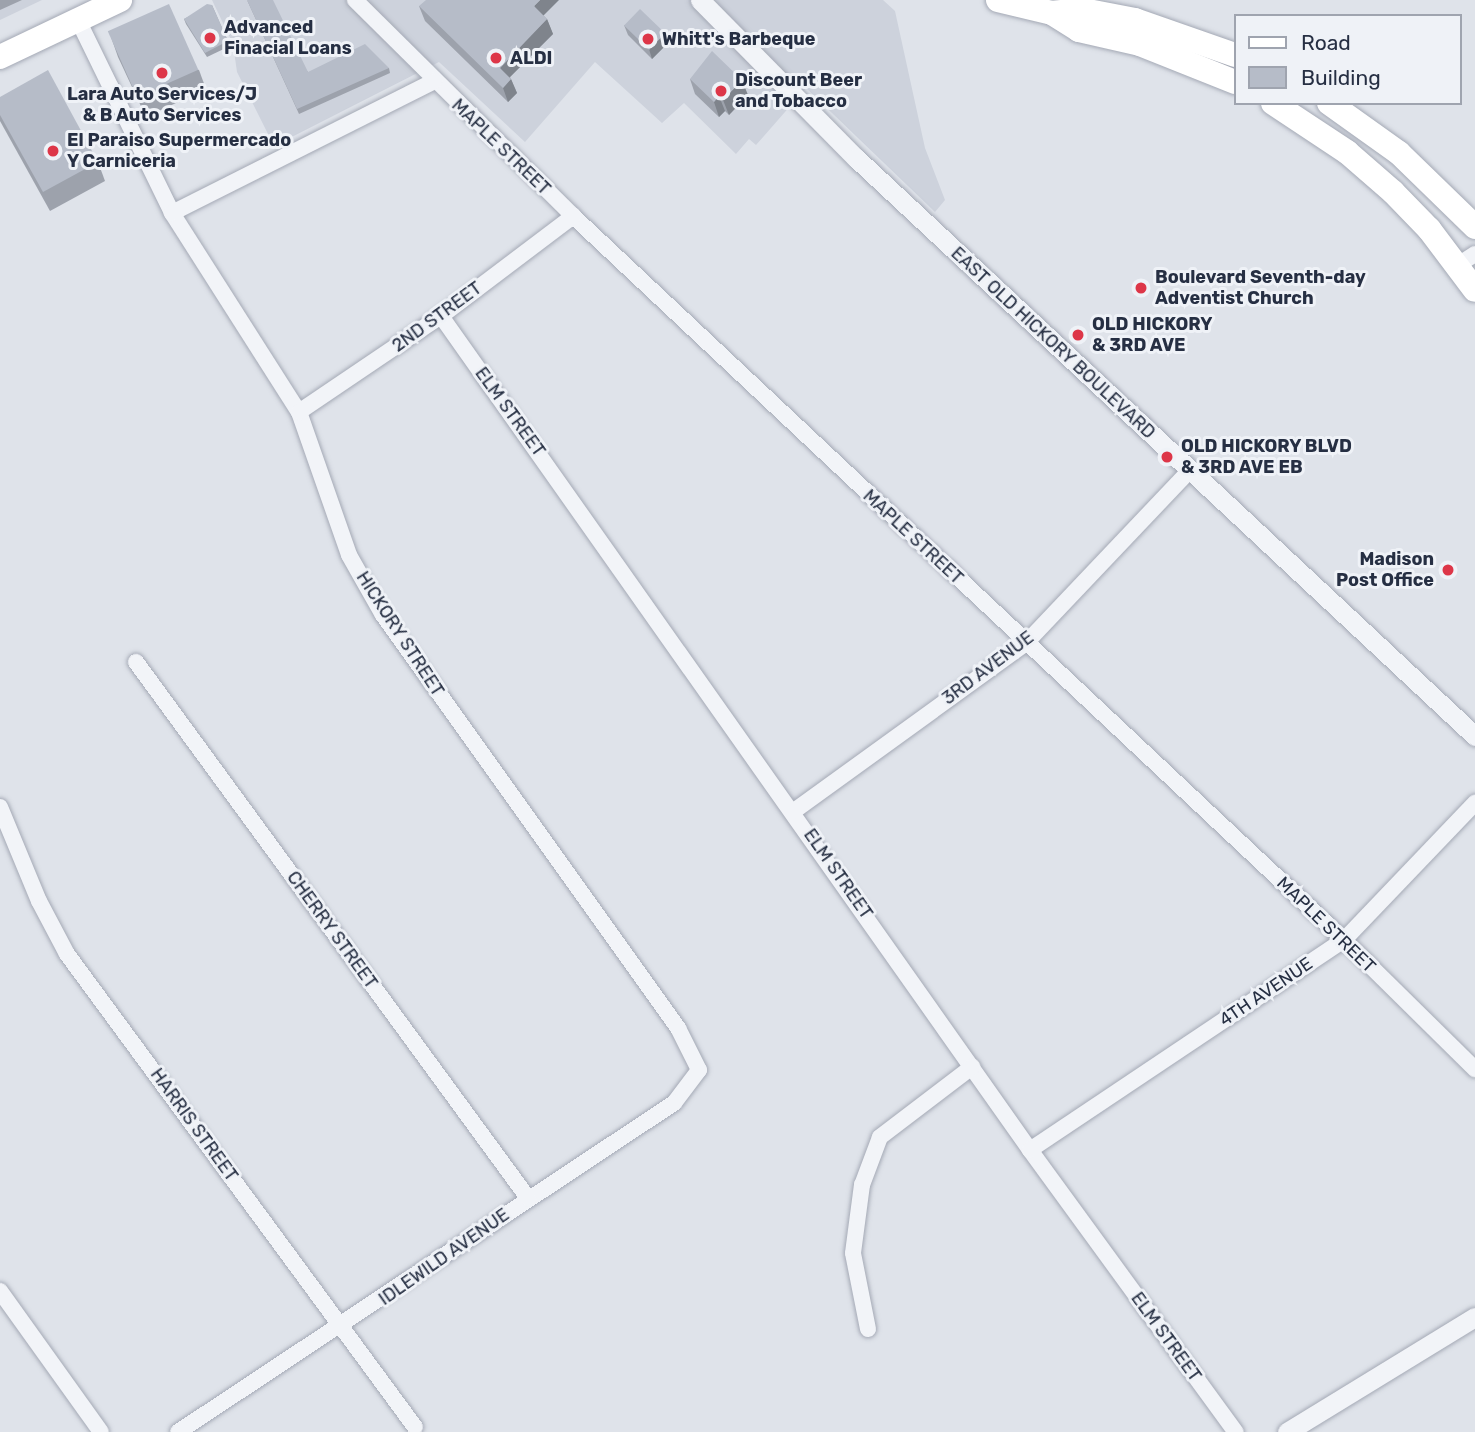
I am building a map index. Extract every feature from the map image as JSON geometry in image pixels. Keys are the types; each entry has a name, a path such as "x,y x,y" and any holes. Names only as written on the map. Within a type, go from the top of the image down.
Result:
{"main road":[{"path":"0,57 120,0"},
{"path":"998,0 1052,13 1079,30 1152,48 1234,82"},
{"path":"1052,13 1083,10 1135,20 1234,55"},
{"path":"1276,105 1314,128 1375,176 1429,229 1467,259 1475,290"},
{"path":"1332,105 1399,153 1475,227"}],"street":[{"name":"MAPLE STREET","path":"355,0 573,216 1344,940 1475,1069"},
{"name":"EAST OLD HICKORY BOULEVARD","path":"700,0 856,158 1475,736"},
{"name":"HICKORY STREET","path":"78,20 172,213 299,412 349,555 383,615 678,1028 699,1070"},
{"path":"172,213 434,81"},
{"name":"2ND STREET","path":"299,412 441,316 573,216"},
{"name":"ELM STREET","path":"441,316 794,811 1030,1150 1236,1432"},
{"name":"3RD AVENUE","path":"794,811 1026,643 1189,471"},
{"name":"CHERRY STREET","path":"136,662 528,1198"},
{"name":"4TH AVENUE","path":"1030,1150 1344,940 1475,803"},
{"name":"HARRIS STREET","path":"0,807 39,901 67,954 415,1427"},
{"path":"868,1329 853,1253 862,1185 880,1137 972,1067"},
{"name":"IDLEWILD AVENUE","path":"178,1432 342,1326 680,1098 699,1070"},
{"path":"0,1291 101,1432"},
{"path":"1287,1432 1475,1317"}],"shaded area":[{"path":"0,0 42,0 0,20"},
{"path":"212,0 883,0 895,11 925,148 945,200 935,212 806,88 756,145 749,139 736,154 684,103 662,123 595,62 525,142 439,62 274,146 237,72 233,44"}],"building":[{"path":"247,0 273,0 308,72 365,44 389,68 297,109"},
{"name":"ALDI","path":"426,0 540,0 534,6 547,19 500,68 511,79 503,88 419,6"},
{"name":"Lara Auto Services/J & B Auto Services","path":"169,4 198,70 137,97 108,31"},
{"name":"Advanced Finacial Loans","path":"207,4 212,5 228,41 205,53 184,19"},
{"path":"640,9 665,33 649,50 624,26"},
{"path":"712,51 742,80 723,100 719,96 714,102 690,79"},
{"name":"El Paraiso Supermercado Y Carniceria","path":"48,70 98,162 43,192 0,115 0,97"}],"place":[{"name":"Advanced Finacial Loans","path":"210,38"},
{"name":"Whitt's Barbeque","path":"648,39"},
{"name":"ALDI","path":"496,58"},
{"name":"Lara Auto Services/J & B Auto Services","path":"162,73"},
{"name":"Discount Beer and Tobacco","path":"721,91"},
{"name":"El Paraiso Supermercado Y Carniceria","path":"53,151"},
{"name":"Boulevard Seventh-day Adventist Church","path":"1141,288"},
{"name":"OLD HICKORY & 3RD AVE","path":"1078,335"},
{"name":"OLD HICKORY BLVD & 3RD AVE EB","path":"1167,457"},
{"name":"Madison Post Office","path":"1448,570"}]}
